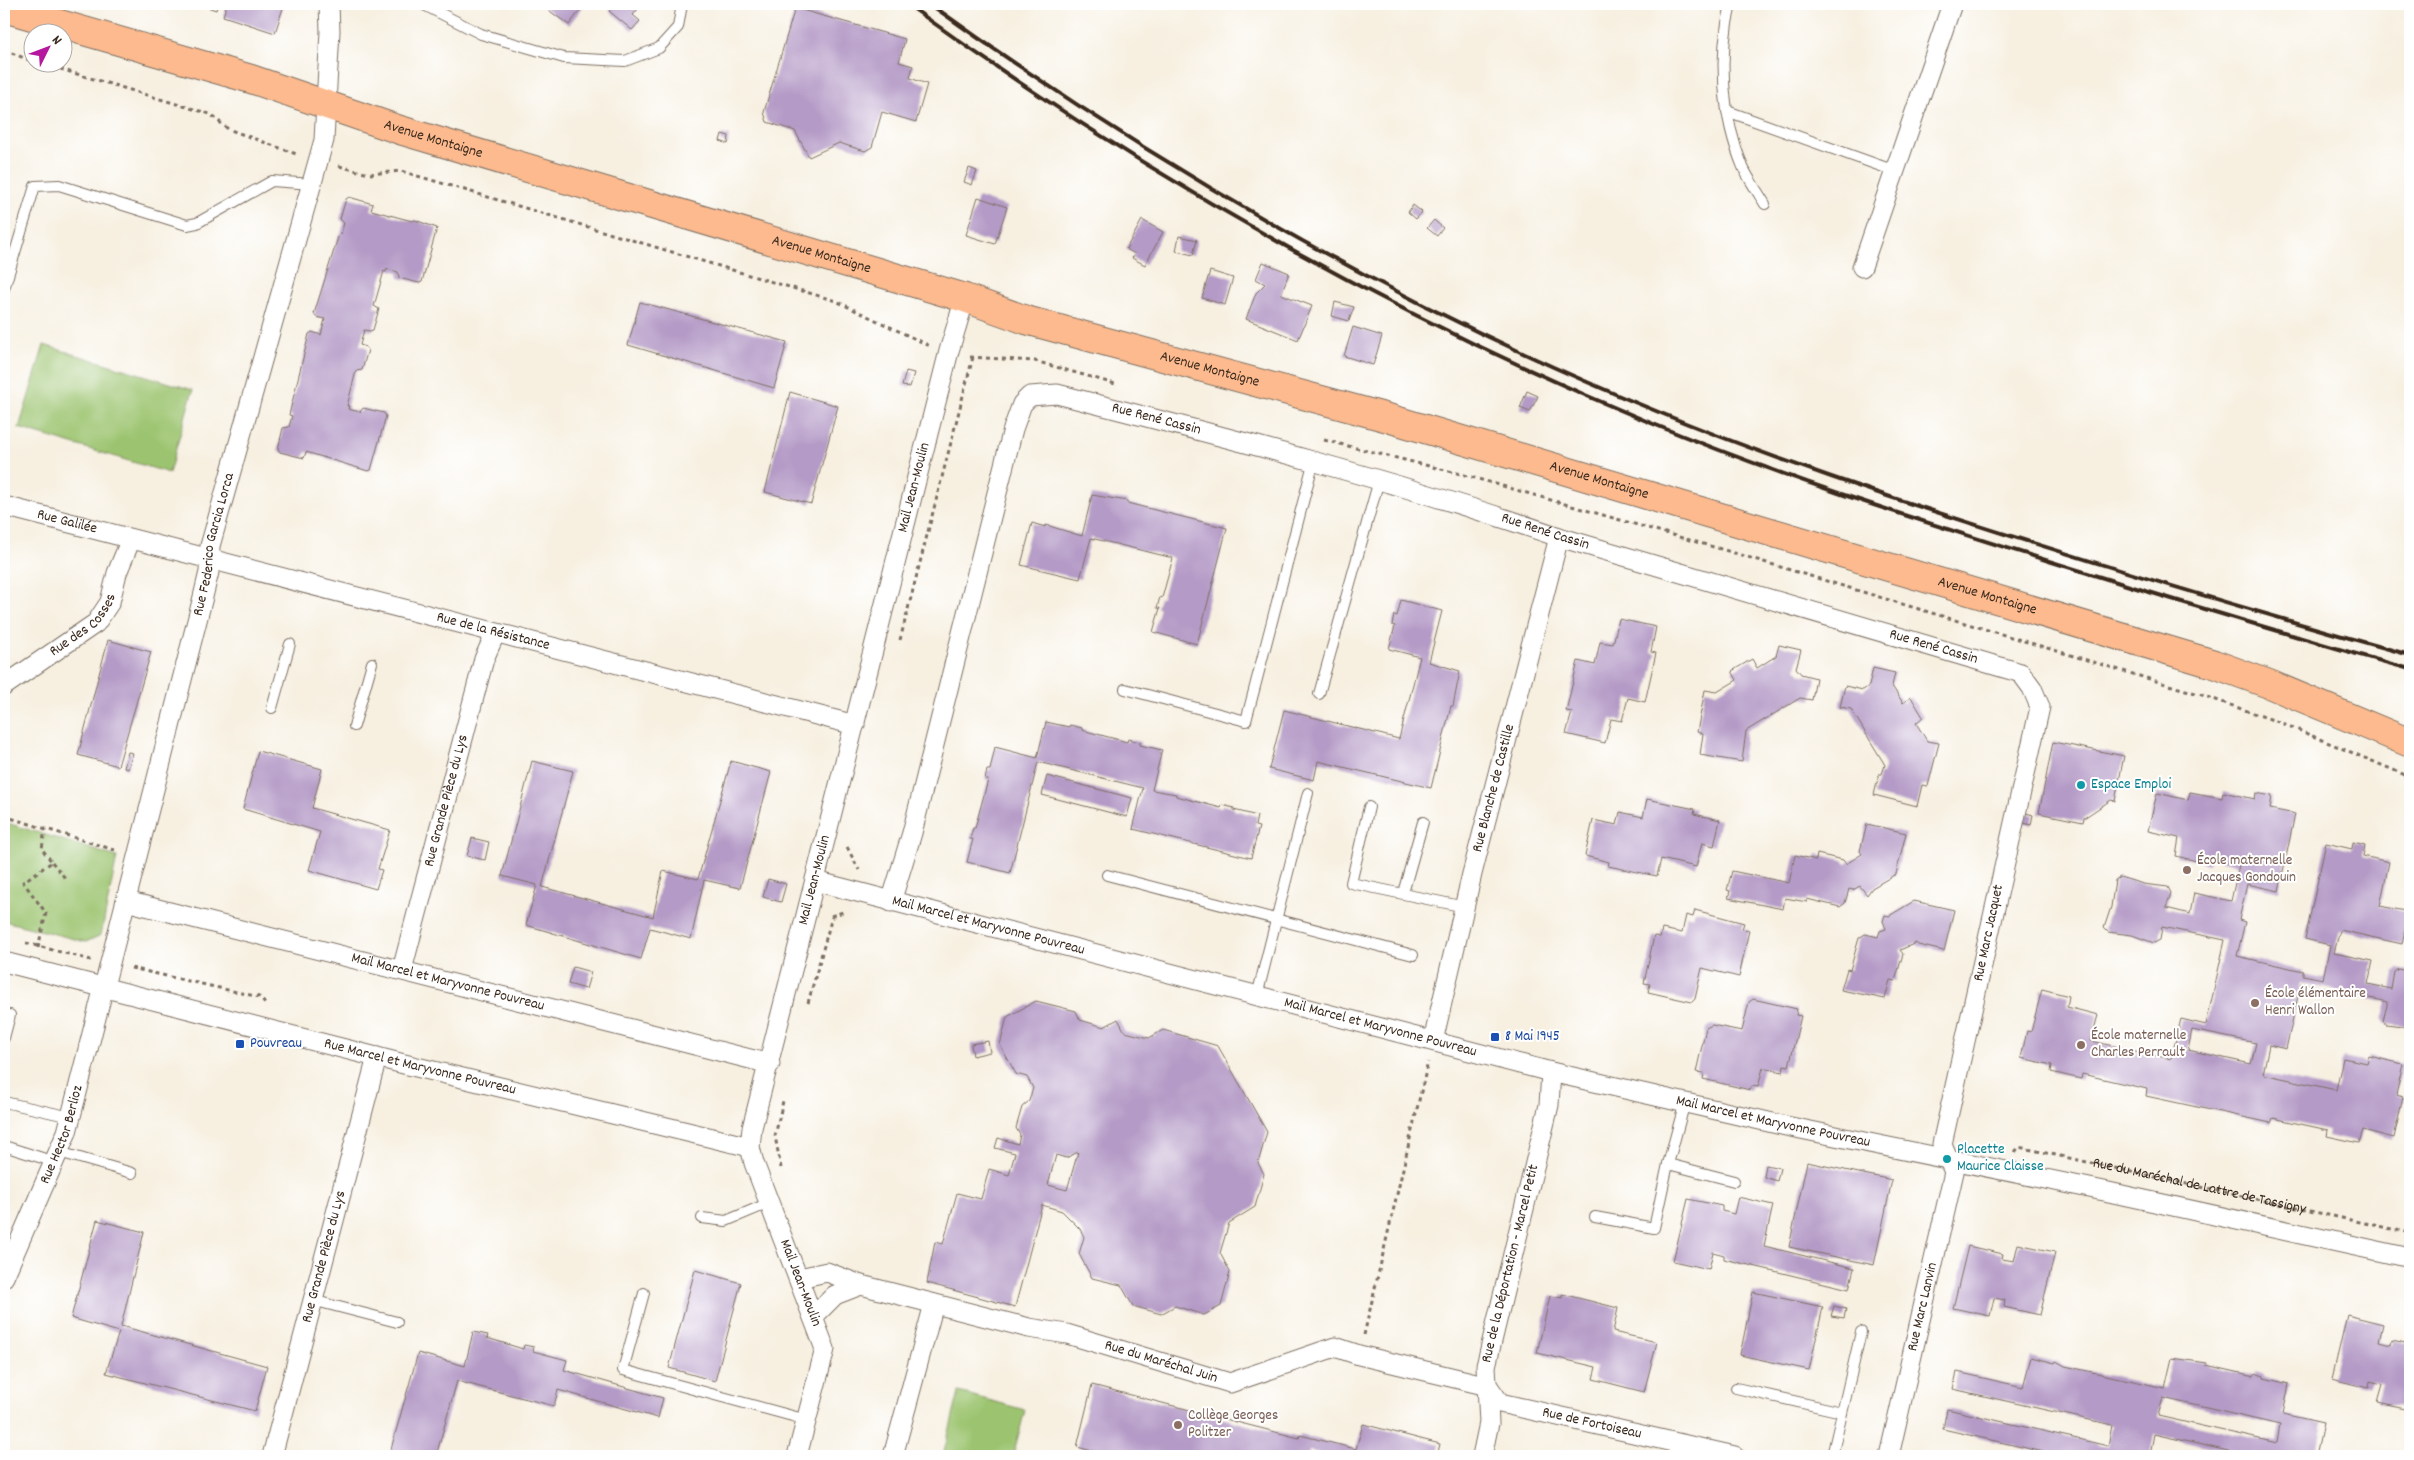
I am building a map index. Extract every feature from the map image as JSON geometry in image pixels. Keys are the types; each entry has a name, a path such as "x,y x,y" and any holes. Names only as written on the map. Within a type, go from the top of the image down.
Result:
{"main road":[{"name":"Avenue Montaigne","path":"4,8 251,79 400,130 965,298 1026,320 1388,418 2214,664 2278,687 2410,742"}],"street":[{"name":"Rue Federico Garcia Lorca","path":"105,987 203,597 210,559 210,546 324,140 330,4"},
{"path":"1862,267 1952,4"},
{"name":"Mail Jean-Moulin","path":"797,1456 824,1349 814,1317 769,1203 750,1147 752,1128 770,1064 949,351 965,298"},
{"name":"Rue René Cassin","path":"891,902 912,833 1013,429 1022,404 1030,396 1057,394 1314,460 1559,537 2021,673 2032,688 2040,707"},
{"name":"Rue Galilée","path":"4,506 131,538"},
{"name":"Rue Blanche de Castille","path":"1433,1041 1559,537"},
{"name":"Rue de la Résistance","path":"131,538 495,634 855,725"},
{"name":"Rue des Cosses","path":"4,686 96,623 110,602 117,573 131,538"},
{"name":"Rue Grande Pièce du Lys","path":"402,970 484,659 495,634"},
{"name":"Rue Marc Jacquet","path":"1947,1159 1942,1144 2040,707"},
{"name":"Mail Marcel et Maryvonne Pouvreau","path":"815,881 1551,1072 1780,1124 1947,1159"},
{"name":"Mail Marcel et Maryvonne Pouvreau","path":"126,901 770,1064"},
{"name":"Rue Marcel et Maryvonne Pouvreau","path":"4,962 377,1057 750,1147"},
{"name":"Rue Hector Berlioz","path":"4,1277 57,1157 71,1117 105,987"},
{"name":"Rue Grande Pièce du Lys","path":"272,1456 377,1057"},
{"name":"Rue de la Déportation - Marcel Petit","path":"1482,1456 1489,1423 1486,1366 1549,1105 1551,1072"},
{"name":"Rue du Maréchal de Lattre de Tassigny","path":"1947,1159 2123,1195 2410,1258"},
{"name":"Rue Marc Lanvin","path":"1889,1456 1954,1172 1947,1159"},
{"name":"Rue du Maréchal Juin","path":"799,1278 827,1272 861,1285 1029,1328 1067,1334 1230,1382 1335,1347 1359,1356 1488,1386"},
{"path":"814,1317 835,1295 861,1285"},
{"path":"893,1456 934,1304"},
{"name":"Rue de Fortoiseau","path":"1488,1386 1500,1403 1735,1456"}],"lane":[{"path":"422,4 481,34 564,58 625,61 659,48 678,27 682,4"},
{"path":"1731,4 1723,66 1727,111 1743,168 1765,204"},
{"path":"1727,111 1895,171"},
{"path":"4,289 35,186 58,185 187,225 197,224 272,181 312,184"},
{"path":"1125,689 1246,721 1314,460"},
{"path":"1319,694 1379,480"},
{"path":"272,708 290,644"},
{"path":"354,726 372,663"},
{"path":"1257,996 1308,793"},
{"path":"1369,807 1351,883 1465,907"},
{"path":"1403,893 1423,822"},
{"path":"1107,875 1413,955"},
{"path":"4,1038 10,1016"},
{"path":"4,1102 71,1117"},
{"path":"1595,1217 1654,1228 1668,1164 1686,1102"},
{"path":"4,1146 132,1173"},
{"path":"1668,1164 1734,1181"},
{"path":"702,1218 726,1221 769,1203"},
{"path":"644,1293 623,1370 807,1420"},
{"path":"312,1300 397,1322"},
{"path":"1832,1456 1861,1332"},
{"path":"1736,1388 1842,1412"}],"path":[{"path":"4,50 22,57"},
{"path":"70,72 210,114 228,129 318,162 369,174 401,171 836,301 930,346 973,357 1035,361 1122,387"},
{"path":"898,646 973,357"},
{"path":"1319,439 1461,474 1750,558 2202,695 2284,724 2410,777"},
{"path":"4,816 138,857"},
{"path":"45,829 42,849 65,878"},
{"path":"849,839 846,848 860,872"},
{"path":"32,969 46,913 23,882 52,862"},
{"path":"806,1008 832,916"},
{"path":"1359,1356 1433,1041"},
{"path":"781,1170 775,1136 784,1100"},
{"name":"Rue du Maréchal de Lattre de Tassigny","path":"1999,1170 2019,1147 2410,1233"}],"green space":[{"path":"44,345 193,390 169,473 19,428"},
{"path":"4,822 117,857 101,935 86,942 4,921"},
{"path":"959,1392 1025,1410 1013,1456 943,1456"}],"building":[{"path":"198,4 218,4 216,10"},
{"path":"227,4 270,4 283,8 275,33 223,16"},
{"path":"540,4 585,4 569,25"},
{"path":"615,4 642,4 633,15 640,21 632,30 609,11"},
{"path":"795,8 905,39 899,62 913,66 910,78 927,84 916,122 882,112 872,147 865,151 839,143 809,157 795,131 767,122 764,112"},
{"path":"722,134 729,136 728,144 720,141"},
{"path":"969,168 977,171 972,185 964,182"},
{"path":"349,197 373,204 371,210 412,221 415,220 437,228 422,282 399,278 398,272 387,269 386,272 384,271 374,306 379,309 373,330 364,330 360,345 368,350 362,370 356,371 347,406 349,406 348,409 360,412 363,408 384,413 386,416 371,470 368,471 306,452 304,458 280,452 278,449 283,428 289,427 292,416 289,415 309,334 312,332 321,335 325,319 316,317 314,314 339,234 341,234 344,223 340,219 346,199"},
{"path":"978,197 1007,207 995,244 966,235"},
{"path":"1413,205 1422,212 1416,219 1408,212"},
{"path":"1142,220 1163,232 1145,265 1132,258 1135,254 1126,249"},
{"path":"1434,220 1443,228 1437,236 1427,228"},
{"path":"1179,236 1197,240 1193,255 1176,251"},
{"path":"1263,262 1289,273 1281,294 1312,306 1298,340 1246,319 1256,293 1265,284 1256,279"},
{"path":"1210,271 1233,278 1225,305 1202,298"},
{"path":"640,302 787,342 774,388 628,345"},
{"path":"1335,302 1354,307 1349,321 1332,316"},
{"path":"1353,327 1382,336 1373,365 1344,356"},
{"path":"906,371 914,373 910,387 902,386"},
{"path":"1527,391 1538,396 1530,412 1520,408"},
{"path":"790,392 838,406 811,504 765,492"},
{"path":"1092,495 1127,501 1127,503 1227,528 1197,644 1153,632 1160,608 1157,608 1160,597 1162,598 1173,558 1091,538 1080,579 1021,565 1032,523 1045,527 1046,525 1082,536"},
{"path":"1401,600 1442,611 1429,662 1460,671 1453,706 1451,706 1431,788 1318,761 1314,780 1269,769 1284,710 1399,739 1420,657 1389,649 1395,626 1392,625 1394,615 1397,616"},
{"path":"1619,619 1656,627 1651,652 1656,653 1645,702 1628,698 1622,721 1611,719 1605,743 1566,734 1572,712 1566,711 1578,661 1595,665 1600,642 1613,644"},
{"path":"108,640 151,652 118,766 78,755"},
{"path":"1779,645 1801,650 1796,668 1801,674 1816,678 1812,700 1800,698 1746,731 1742,762 1700,755 1703,734 1697,732 1705,690 1717,692 1737,680 1732,671 1752,659 1757,668 1776,656"},
{"path":"1873,668 1895,673 1892,686 1903,703 1911,697 1923,717 1916,723 1927,741 1939,743 1928,786 1922,785 1917,806 1874,795 1879,774 1882,774 1885,765 1851,709 1840,707 1845,686 1863,690 1869,686"},
{"path":"1046,722 1069,727 1070,725 1127,742 1128,739 1140,742 1140,745 1162,750 1152,790 1176,794 1176,796 1221,808 1222,805 1257,816 1255,826 1259,827 1251,858 1133,829 1143,788 1038,762 1010,873 967,862 973,839 970,839 973,828 975,828 988,780 985,779 987,770 990,770 995,747 1037,758"},
{"name":"Espace Emploi","path":"2053,742 2124,756 2115,801 2111,800 2084,818 2083,822 2039,813"},
{"path":"258,751 322,769 312,808 390,830 378,869 382,870 376,889 309,870 320,832 243,809"},
{"path":"128,752 133,753 128,769 124,768"},
{"path":"532,761 573,771 542,887 653,917 663,871 698,879 731,761 771,772 740,888 704,880 691,939 650,928 641,959 526,925 537,885 502,876"},
{"path":"1047,776 1132,798 1127,817 1042,795"},
{"path":"2190,792 2222,798 2223,792 2255,799 2256,793 2272,796 2270,809 2295,814 2279,891 2247,884 2239,920 2245,922 2237,956 2303,971 2303,975 2323,979 2330,945 2305,939 2326,843 2352,849 2353,842 2365,845 2363,856 2389,862 2380,906 2410,912 2410,925 2406,925 2402,944 2340,930 2334,953 2373,961 2368,984 2391,989 2394,972 2398,969 2410,972 2410,1027 2386,1024 2383,1020 2388,1002 2301,983 2286,1049 2269,1045 2263,1074 2336,1090 2343,1058 2367,1063 2369,1056 2403,1064 2396,1095 2403,1097 2394,1138 2363,1130 2359,1143 2327,1136 2328,1130 2273,1118 2271,1123 2146,1096 2147,1089 2082,1074 2081,1079 2051,1072 2052,1065 2021,1058 2027,1031 2031,1032 2042,989 2069,996 2067,1007 2098,1015 2091,1041 2171,1059 2181,1019 2206,1025 2225,940 2162,927 2160,940 2154,943 2132,935 2108,932 2104,928 2111,907 2115,880 2120,877 2143,884 2168,887 2171,893 2166,908 2190,914 2194,893 2231,901 2239,865 2211,858 2209,864 2176,856 2179,838 2148,831 2157,793 2188,800","holes":["2192,1030 2256,1043 2251,1064 2188,1050"]},
{"path":"1647,799 1695,809 1694,814 1720,820 1714,846 1702,843 1696,867 1661,859 1657,876 1608,866 1609,862 1585,856 1593,820 1617,825 1620,812 1643,817"},
{"path":"2026,813 2033,815 2031,825 2023,823"},
{"path":"1867,824 1906,833 1896,874 1872,888 1867,895 1860,886 1853,890 1849,889 1845,903 1840,907 1807,899 1807,902 1785,898 1783,909 1728,898 1730,891 1727,890 1732,871 1789,883 1795,855 1816,860 1817,854 1843,860 1846,864 1862,854 1860,851"},
{"path":"472,838 489,842 485,860 467,856"},
{"path":"768,879 786,884 781,902 763,897"},
{"path":"1914,901 1954,910 1944,951 1916,943 1900,950 1903,954 1895,981 1890,980 1885,999 1841,990 1847,969 1850,970 1859,938 1865,934 1878,937 1880,931 1886,929 1883,921 1885,915 1889,916"},
{"path":"1695,910 1744,923 1742,929 1749,930 1739,977 1702,968 1695,999 1692,1002 1648,992 1650,984 1644,983 1654,936 1660,937 1662,929 1682,933 1686,915 1693,917"},
{"path":"573,967 591,972 586,989 568,984"},
{"path":"1753,999 1797,1009 1796,1015 1801,1016 1789,1066 1784,1065 1783,1072 1763,1068 1758,1087 1752,1086 1750,1090 1703,1079 1704,1073 1696,1072 1706,1028 1712,1025 1742,1031 1749,1002"},
{"path":"1036,1001 1076,1011 1080,1020 1104,1027 1118,1019 1125,1032 1149,1038 1163,1030 1218,1046 1267,1132 1258,1163 1264,1174 1255,1207 1229,1223 1220,1253 1230,1272 1221,1306 1204,1315 1175,1306 1161,1314 1133,1306 1121,1285 1092,1278 1079,1254 1084,1237 1080,1229 1062,1211 1042,1205 1015,1307 927,1283 935,1242 943,1244 957,1193 981,1199 989,1169 1009,1175 1015,1153 995,1148 998,1138 1018,1144 1020,1135 1016,1128 1022,1107 1029,1101 1033,1088 1027,1077 1016,1074 1000,1045 1007,1017","holes":["1078,1152 1067,1190 1048,1185 1056,1155 1066,1158"]},
{"path":"988,1041 990,1052 973,1056 971,1044"},
{"path":"1807,1162 1892,1180 1874,1265 1789,1247"},
{"path":"1766,1165 1780,1168 1777,1181 1764,1177"},
{"path":"1738,1197 1773,1205 1764,1246 1854,1268 1849,1289 1724,1259 1724,1255 1713,1252 1709,1269 1673,1261 1688,1199 1722,1206 1722,1211 1734,1214"},
{"path":"97,1220 144,1232 121,1326 267,1366 255,1411 106,1373 119,1332 71,1318"},
{"path":"2018,1244 2055,1252 2040,1315 2004,1307 2005,1300 1994,1298 1990,1316 1953,1308 1968,1246 2003,1254 2002,1259 2014,1261"},
{"path":"695,1270 741,1283 715,1381 669,1368"},
{"path":"1753,1292 1823,1307 1809,1370 1740,1355"},
{"path":"1562,1294 1618,1308 1613,1332 1657,1342 1644,1392 1593,1379 1596,1367 1537,1353 1550,1296 1562,1298"},
{"path":"1834,1306 1846,1309 1844,1318 1831,1316"},
{"path":"2347,1315 2383,1324 2379,1342 2391,1345 2392,1340 2410,1344 2410,1409 2377,1402 2382,1384 2370,1381 2369,1388 2332,1379"},
{"path":"473,1332 488,1335 487,1338 523,1349 524,1345 534,1347 533,1351 567,1360 564,1370 663,1398 658,1418 558,1390 554,1406 457,1381 436,1456 389,1456 418,1353 465,1366"},
{"path":"2031,1357 2055,1363 2056,1361 2065,1366 2165,1388 2172,1358 2207,1363 2206,1365 2254,1376 2255,1373 2264,1376 2264,1378 2289,1384 2283,1414 2323,1423 2316,1456 2250,1456 2154,1434 2150,1456 2061,1456 1943,1429 1947,1409 2108,1446 2112,1425 1953,1389 1957,1372 2023,1387","holes":["2163,1398 2280,1425 2277,1443 2158,1416"]},
{"path":"1092,1385 1299,1438 1300,1435 1356,1449 1363,1424 1440,1444 1437,1456 1331,1456 1309,1451 1308,1456 1112,1456 1077,1447"}],"railway":[{"path":"907,4 1084,125 1174,181 1360,287 1553,381 1700,443 1900,514 2320,644 2410,669"},
{"path":"930,4 1102,121 1281,229 1372,279 1560,370 1700,429 1788,462 1877,492 2160,582 2410,655"}],"place":[{"name":"Espace Emploi","path":"2081,785"},
{"name":"École maternelle Jacques Gondouin","path":"2187,870"},
{"name":"École élémentaire Henri Wallon","path":"2255,1003"},
{"name":"8 Mai 1945","path":"1495,1037"},
{"name":"Pouvreau","path":"240,1044"},
{"name":"École maternelle Charles Perrault","path":"2081,1045"},
{"name":"Placette Maurice Claisse","path":"1947,1159"},
{"name":"Collège Georges Politzer","path":"1178,1425"}]}
